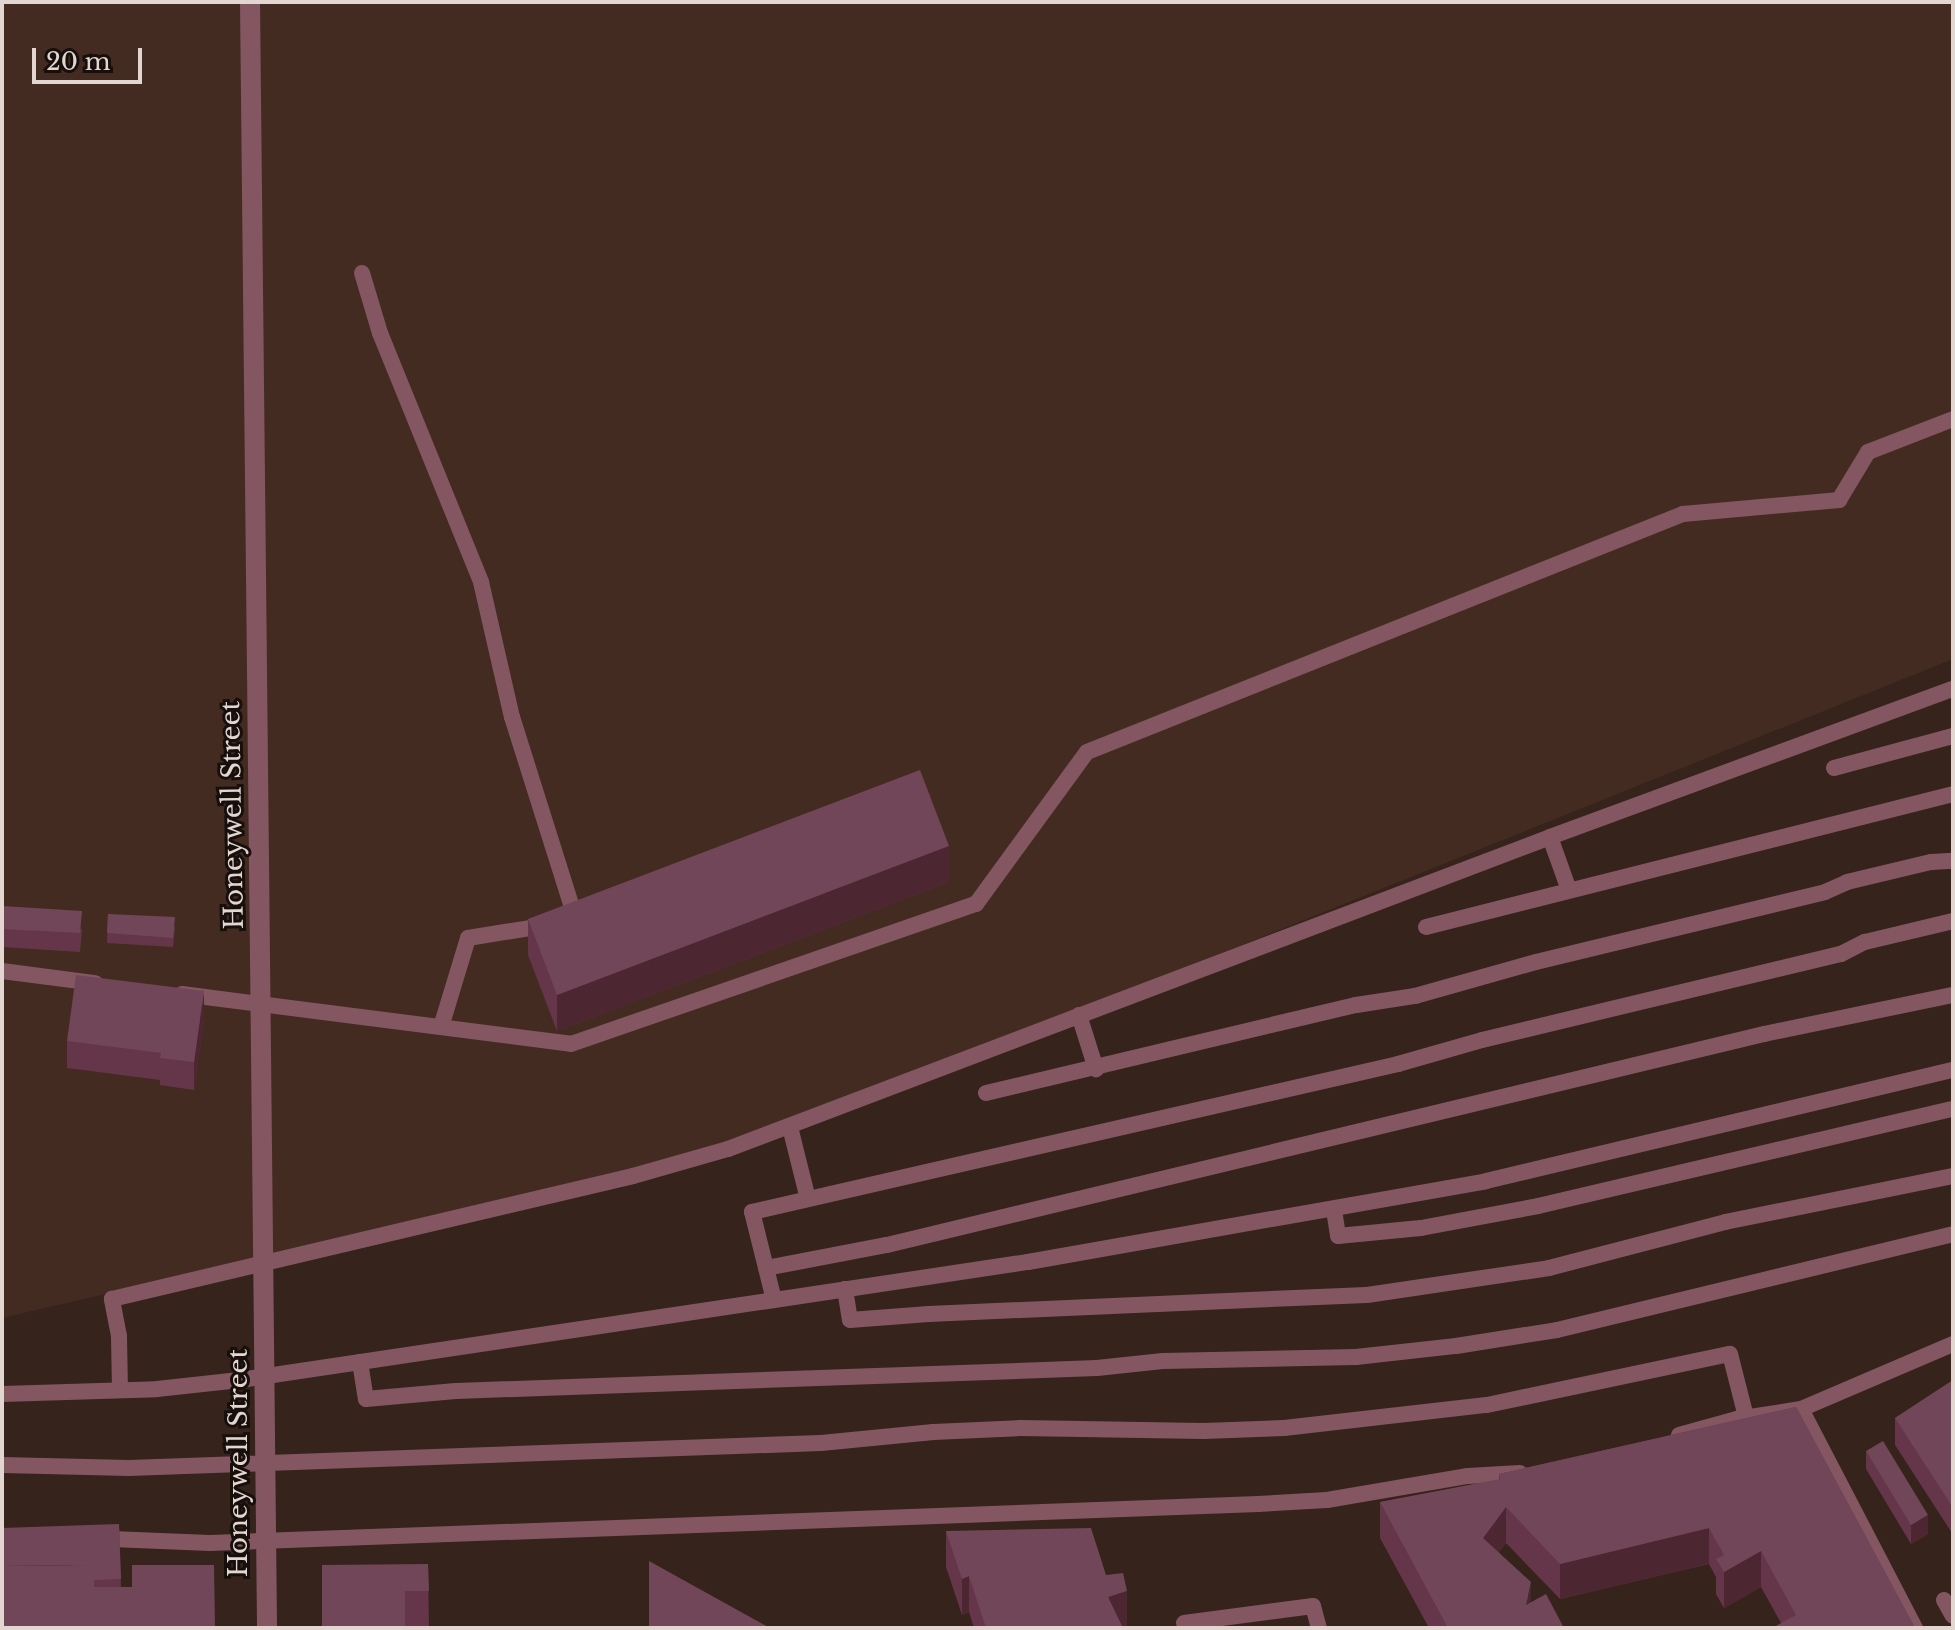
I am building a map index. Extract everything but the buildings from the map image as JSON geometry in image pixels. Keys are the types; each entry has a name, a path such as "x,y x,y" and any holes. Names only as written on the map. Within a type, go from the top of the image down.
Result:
{"street":[{"name":"Honeywell Street","path":"250,2 267,1628"}],"lane":[{"path":"362,273 380,333 481,582 512,717 576,920 468,938 441,1027"},
{"path":"159,991 571,1044 976,904 1087,752 1683,514 1839,500 1868,452 1953,419"},
{"path":"120,1390 119,1336 112,1299 646,1173 790,1127 1550,837 1953,689"},
{"path":"1834,768 1953,736"},
{"path":"1426,927 1953,794"},
{"path":"1550,837 1569,890"},
{"path":"986,1093 1356,1005 1415,996 1536,962 1825,892 1847,882 1931,862 1953,861"},
{"path":"774,1300 752,1212 1398,1064 1482,1040 1841,954 1865,942 1953,921"},
{"path":"2,971 112,985"},
{"path":"766,1268 887,1245 1749,1037 1953,995"},
{"path":"1079,1015 1096,1069"},
{"path":"2,1394 199,1385 774,1300 1334,1210 1486,1181 1953,1070"},
{"path":"1334,1210 1338,1236 1433,1226 1551,1203 1953,1109"},
{"path":"790,1127 808,1199"},
{"path":"845,1289 850,1320 1367,1295 1549,1268 1725,1222 1953,1176"},
{"path":"360,1362 366,1399 456,1391 1097,1368 1163,1361 1356,1357 1456,1346 1557,1330 1953,1234"},
{"path":"1663,1440 1746,1417 1801,1409 1953,1344"},
{"path":"2,1465 129,1468 821,1443 1020,1428 1204,1431 1284,1428 1487,1405 1730,1354 1746,1417"},
{"path":"1801,1409 1915,1628"},
{"path":"2,1541 112,1539 210,1543 1258,1504 1327,1500 1468,1476 1543,1471"},
{"path":"1944,1600 1953,1616"},
{"path":"1184,1623 1313,1606 1319,1628"}],"shaded area":[{"path":"2,2 1953,2 1953,659 1237,947 696,1157 2,1318"}]}
